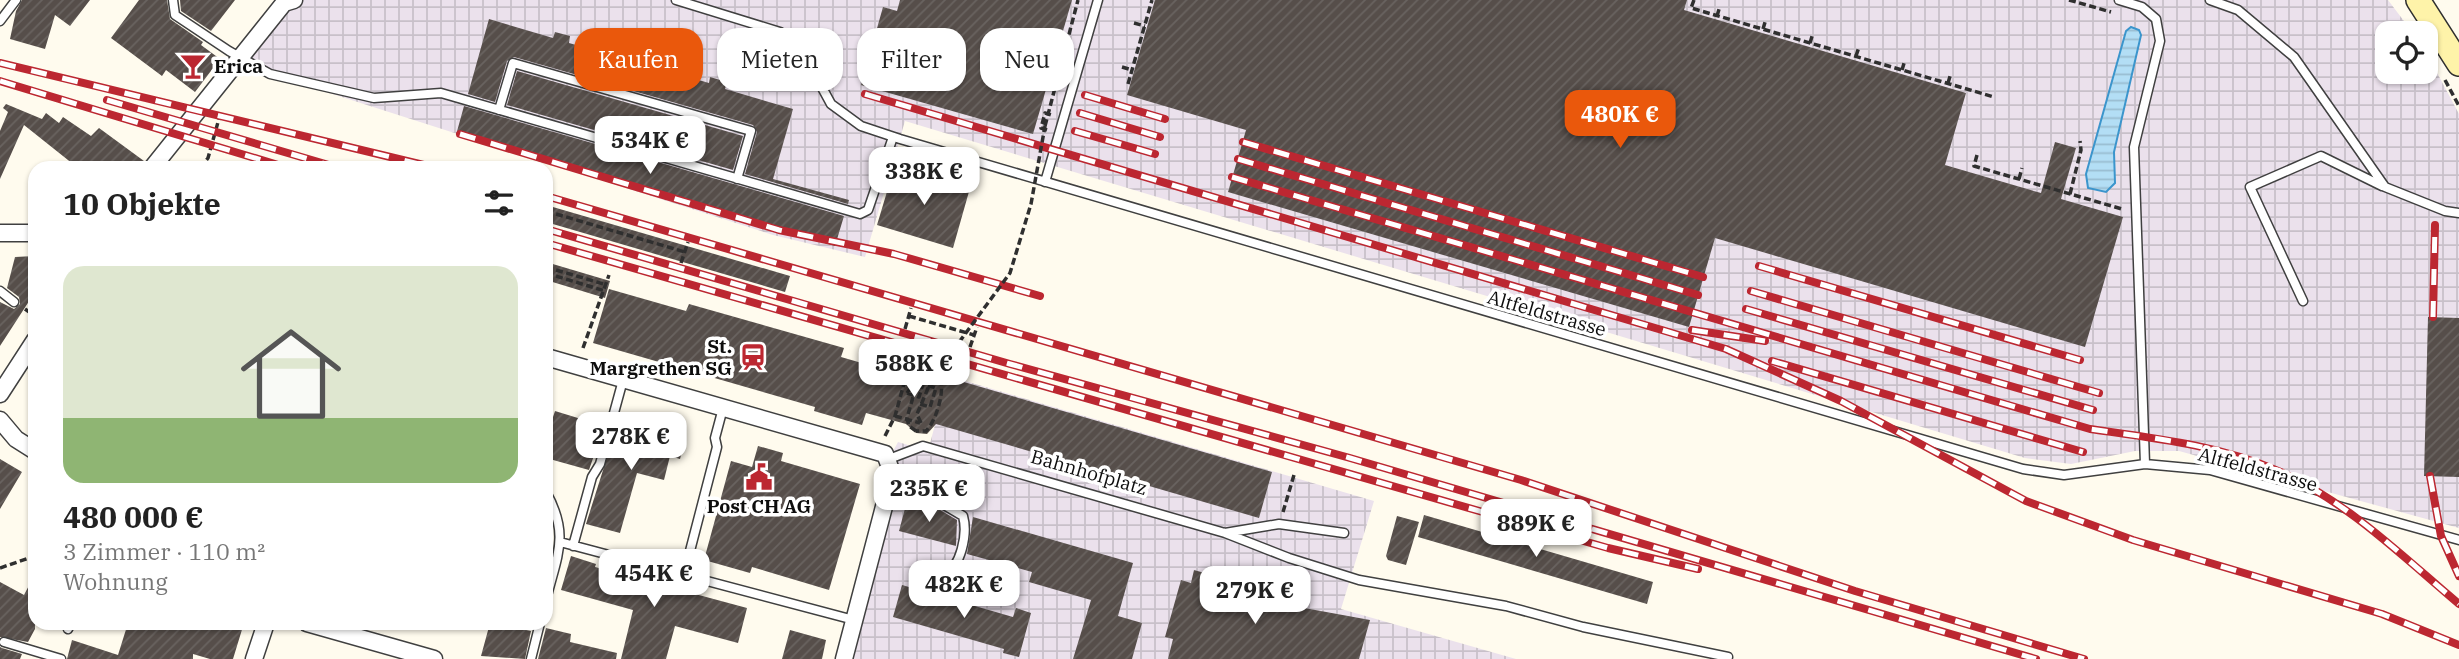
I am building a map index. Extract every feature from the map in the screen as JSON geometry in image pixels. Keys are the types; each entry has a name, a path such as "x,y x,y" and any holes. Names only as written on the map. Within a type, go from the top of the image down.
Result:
{"main road":[{"path":"2418,0 2459,64"}],"street":[{"path":"158,161 240,56 288,1"},
{"path":"0,233 28,233"},
{"path":"0,394 28,351"},
{"path":"553,359 884,454 891,470 887,492 844,659"},
{"path":"0,419 16,439 28,447"},
{"path":"254,659 264,630"},
{"path":"332,630 434,659"}],"lane":[{"path":"0,20 16,0"},
{"path":"173,0 175,15 270,74 374,98 441,93 860,214 868,210 893,137"},
{"name":"Altfeldstrasse","path":"676,0 780,32 800,47 831,104 861,126 893,137 2023,469 2064,475 2145,464 2210,470 2459,540"},
{"path":"1045,182 1098,0"},
{"path":"2119,0 2142,7 2156,19 2160,41 2134,147 2145,464"},
{"path":"2210,0 2238,10 2294,57 2385,187"},
{"path":"499,110 513,63 751,131 737,179"},
{"path":"2303,301 2250,187 2321,156 2385,187 2445,211 2459,213"},
{"path":"0,291 14,302"},
{"path":"573,546 592,477 600,464 623,380"},
{"path":"684,574 717,447 715,439 723,408"},
{"name":"Bahnhofplatz","path":"884,454 923,446 1225,533 1279,524 1344,533"},
{"path":"887,492 929,496 955,508 963,516 966,525 958,563 952,571 944,575"},
{"path":"553,505 557,512 561,542 553,573"},
{"path":"1225,533 1289,558 1359,580 1506,606 1583,627 1728,657"},
{"path":"561,542 854,620"},
{"path":"531,659 538,630"},
{"path":"4,642 61,659"}],"path":[{"path":"895,416 921,423 918,414 920,404 932,379 1010,273 1031,204 1050,100 1079,0"},
{"path":"1128,84 1152,0"},
{"path":"1694,0 1691,8 1994,97"},
{"path":"1717,16 1720,6"},
{"path":"1763,29 1766,19"},
{"path":"1134,23 1145,26"},
{"path":"1810,43 1813,33"},
{"path":"1856,57 1859,47"},
{"path":"1902,70 1905,60"},
{"path":"1122,67 1132,70"},
{"path":"1948,83 1951,73"},
{"path":"206,161 223,108"},
{"path":"2070,194 2081,150 2080,141"},
{"path":"1977,155 1974,166 2137,213"},
{"path":"2019,179 2022,168"},
{"path":"553,213 685,251"},
{"path":"681,263 688,242"},
{"path":"553,269 606,288"},
{"path":"553,275 606,288"},
{"path":"578,366 609,275"},
{"path":"905,329 911,308"},
{"path":"909,316 974,335"},
{"path":"970,347 977,327"},
{"path":"884,454 904,392 912,355"},
{"path":"904,392 919,377 933,375 941,380 943,388 932,425 926,431 916,431 909,426 907,418 917,383 925,378 932,379"},
{"path":"904,392 919,397 923,384 936,388 930,407 920,404"},
{"path":"1279,524 1294,475"},
{"path":"0,568 28,558"}],"shaded area":[{"path":"290,0 2388,0 2404,21 2375,21 2375,84 2438,84 2438,75 2459,114 2459,528 2179,451 2135,451 2071,464 2025,458 905,121 865,257 773,235 553,165 553,161 542,161 270,74 240,56"},
{"path":"948,376 1374,501 1341,609 1516,659 844,659 889,459 898,442 928,451"}],"water":[{"path":"2131,27 2139,30 2141,35 2114,152 2115,183 2106,192 2088,188 2086,174 2126,31"}],"building":[{"path":"22,0 90,0 70,26 55,15 45,49 10,39 16,11"},
{"path":"139,0 167,0 170,19 203,42 201,45 220,59 195,92 166,70 162,76 111,38"},
{"path":"180,0 235,0 211,31 181,11"},
{"path":"900,0 1072,0 1064,28 980,28 980,91 1046,91 1033,134 882,91 966,91 966,28 877,28 883,7 897,11"},
{"path":"1155,0 1687,0 1684,10 1966,93 1945,165 2041,193 2055,142 2076,148 2061,199 2123,217 2085,347 1715,238 1689,327 1228,192 1246,130 1127,95"},
{"path":"489,19 553,38 555,32 570,36 569,43 574,44 574,74 514,57 507,61 495,102 468,94"},
{"path":"517,71 574,87 574,91 587,91 743,136 733,170 507,105"},
{"path":"710,77 717,79 717,91 732,91 793,109 773,179 849,200 848,204 745,174 757,132 753,125 634,91 703,91 703,81 709,83"},
{"path":"6,104 42,119 46,113 59,123 63,117 91,136 99,128 144,161 69,161 24,125 0,179 0,131 8,112 3,108"},
{"path":"464,106 844,216 835,246 553,164 553,161 541,161 456,135"},
{"path":"895,165 970,188 953,248 877,225"},
{"path":"553,207 790,276 785,292 553,224"},
{"path":"28,256 28,303 0,346 0,302 14,309 20,304 19,297 7,288 15,257"},
{"path":"553,264 610,281 605,298 553,282"},
{"path":"609,289 686,311 689,304 844,348 841,357 917,379 923,373 933,373 948,383 950,378 1272,472 1259,518 936,424 927,434 916,433 906,424 866,413 862,425 814,411 815,407 593,343"},
{"path":"2428,317 2459,318 2459,477 2424,476"},
{"path":"555,411 604,426 589,470 553,460"},
{"path":"647,426 686,436 680,459 670,456 664,480 637,473 620,533 586,524 616,429 644,436"},
{"path":"758,446 783,453 781,461 860,484 829,590 752,567 750,573 704,560 731,461 752,467"},
{"path":"0,459 22,472 0,509"},
{"path":"907,501 940,510 957,520 956,546 899,531"},
{"path":"1424,515 1653,582 1647,604 1418,537"},
{"path":"1397,516 1419,522 1406,565 1388,560 1386,556"},
{"path":"973,517 1133,563 1118,616 1142,623 1132,659 1073,659 1091,600 1029,582 1032,572 967,554"},
{"path":"571,556 596,564 595,567 747,608 738,643 675,626 666,659 621,659 633,610 561,590"},
{"path":"1194,570 1264,590 1261,600 1370,620 1359,659 1168,659 1173,639 1165,637 1181,580 1191,583"},
{"path":"0,582 24,595 28,587 28,630 34,630 28,642 0,637"},
{"path":"902,585 1013,617 1016,608 1031,613 1019,657 1003,653 1004,649 893,617"},
{"path":"126,630 242,630 233,659 210,659 193,654 193,659 67,659 72,640 118,655"},
{"path":"488,630 531,631 525,659 481,656"},
{"path":"545,630 571,634 570,642 617,653 616,659 538,659"},
{"path":"790,630 826,640 822,659 782,659"},
{"path":"0,647 22,654 20,659 0,659"}],"railway":[{"path":"0,63 407,161"},
{"path":"0,81 265,161"},
{"path":"865,94 1726,349 1841,401 2026,501 2133,540 2382,614 2459,645"},
{"path":"1085,95 1165,119"},
{"path":"107,100 315,161"},
{"path":"1080,113 1160,137"},
{"path":"1075,131 1155,154"},
{"path":"460,134 550,161"},
{"path":"1243,142 1703,277"},
{"path":"1238,159 1698,295"},
{"path":"553,162 779,230 894,254 1040,296"},
{"path":"1232,177 2090,429 2186,444 2256,462 2303,483 2351,514 2459,604"},
{"path":"553,198 1521,480 1855,591 2084,659"},
{"path":"2433,317 2435,225"},
{"path":"553,231 1010,364 1350,458 2036,659"},
{"path":"553,245 1608,548 1698,569"},
{"path":"1759,266 2080,360"},
{"path":"1751,291 2099,393"},
{"path":"1746,309 2093,410"},
{"path":"1692,330 1765,341"},
{"path":"1772,361 2083,452"},
{"path":"2430,476 2441,536 2459,576"}],"place":[{"name":"Erica","path":"193,66"},
{"name":"St. Margrethen SG","path":"753,357"},
{"name":"Post CH AG","path":"759,477"}]}
